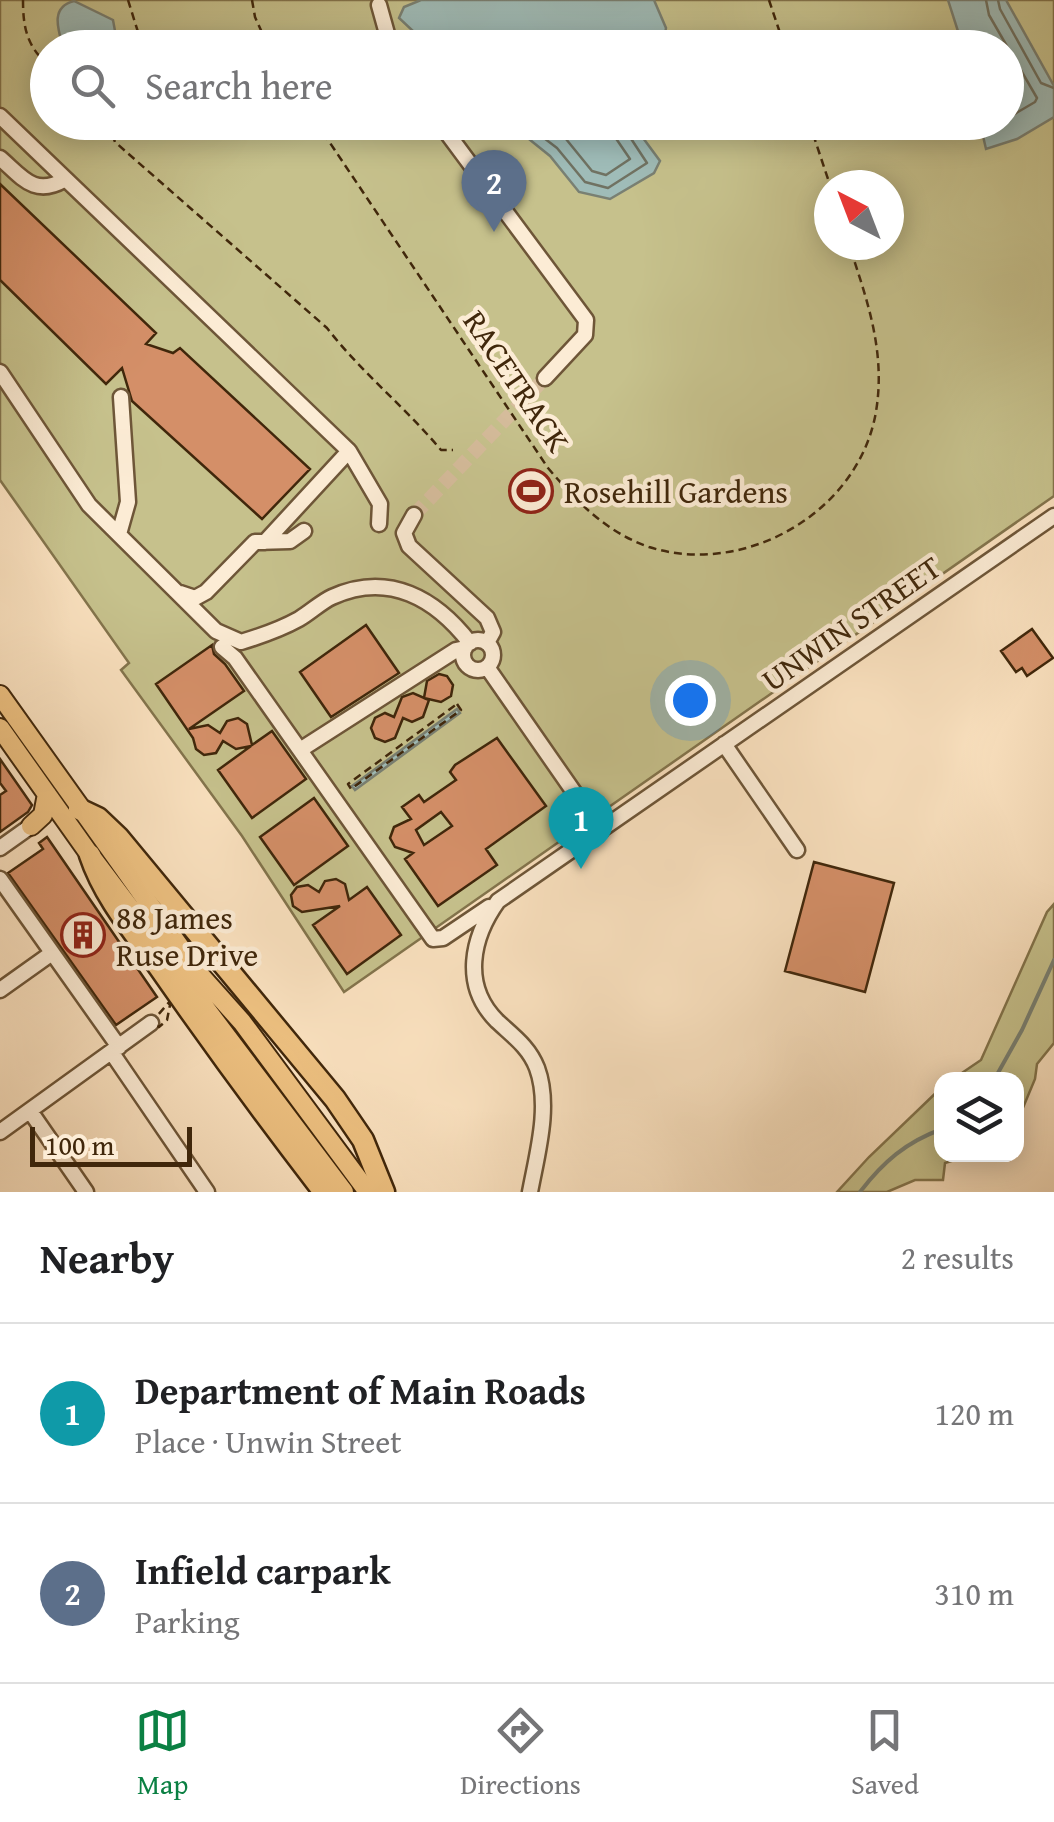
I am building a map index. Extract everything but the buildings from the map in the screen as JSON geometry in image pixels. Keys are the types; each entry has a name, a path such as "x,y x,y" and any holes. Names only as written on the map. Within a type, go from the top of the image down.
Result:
{"highway":[{"path":"79,809 98,818 118,837 334,1099 363,1140 384,1192"},
{"path":"90,855 122,915 200,1026 334,1188"}],"main road":[{"path":"0,695 200,975 242,1022 368,1192"},
{"path":"0,728 90,855"},
{"path":"31,826 43,814 47,794"}],"street":[{"path":"379,4 386,30"},
{"path":"0,116 348,451 380,504 379,524"},
{"path":"452,140 586,320 585,336 545,378"},
{"path":"0,158 40,188 50,188 64,180"},
{"path":"0,372 89,505 216,630 240,642 270,633 333,596 392,588 422,597 442,611 468,646"},
{"path":"118,534 128,502 121,397"},
{"path":"265,542 348,451"},
{"path":"414,515 404,533 409,546 487,618 492,632 487,643"},
{"name":"UNWIN STREET","path":"530,1192 542,1096 536,1066 524,1046 492,1015 475,978 476,942 498,901 1054,516"},
{"path":"179,593 195,598 206,592 254,542 290,540 304,530"},
{"path":"300,750 456,650 478,640 487,643 493,655 487,667 478,670 468,666 464,658 468,646"},
{"path":"222,646 235,658 433,939 444,938 498,901"},
{"path":"487,667 600,831"},
{"path":"724,744 797,850"},
{"path":"0,848 31,826"},
{"path":"0,879 207,1192"},
{"path":"0,990 52,954"},
{"path":"0,1132 152,1022"},
{"path":"30,1111 86,1192"}],"path":[{"path":"23,0 23,29 30,43"},
{"path":"128,0 137,30"},
{"path":"252,0 261,30"},
{"path":"769,0 779,30"},
{"path":"114,140 327,328 441,450 453,450"},
{"name":"RACETRACK","path":"328,140 548,468 584,510 650,547 683,554 726,552 764,544 802,524 837,493 862,456 874,417 880,366 874,320 855,260"},
{"path":"815,140 825,170"},
{"path":"457,704 458,711 353,788 348,784 457,704"},
{"path":"171,1000 168,1020 159,1027 152,1022 171,1000"}],"shaded area":[{"name":"Rosehill Gardens","path":"0,0 1054,0 1054,496 344,992 242,836 121,670 129,663 0,480"},
{"path":"1054,904 1054,1043 1037,1064 1024,1105 1024,1072 963,1072 981,1060"},
{"path":"934,1095 934,1162 948,1162 943,1180 915,1180 887,1192 837,1192"}],"water":[{"path":"421,0 654,0 666,28 412,30 399,18 404,7"},
{"path":"948,0 1006,0 1023,30 958,30"},
{"path":"74,1 113,20 115,30 59,30 59,13"},
{"path":"1024,32 1054,86 1054,117 1024,135"},
{"path":"530,140 645,140 660,161 654,173 610,199 579,192 550,156"},
{"path":"984,140 1014,140 986,149"},
{"path":"457,709 460,713 355,790 352,786"}],"waterway":[{"path":"998,1072 1054,960"},
{"path":"860,1192 896,1154 934,1133"}],"tunnel":[{"path":"414,515 545,378"}],"place":[{"name":"Infield carpark","path":"494,232"},
{"name":"Rosehill Gardens","path":"531,491"},
{"name":"Department of Main Roads","path":"581,869"},
{"name":"88 James Ruse Drive","path":"83,935"}]}
